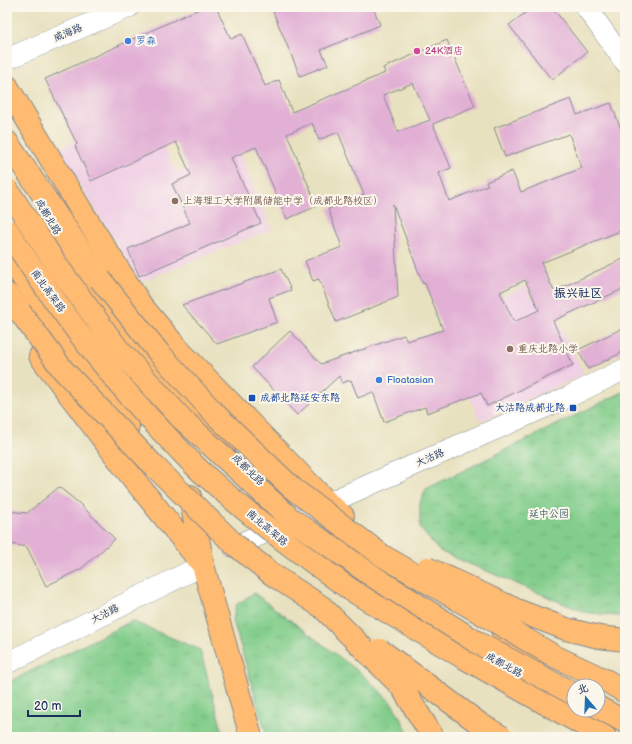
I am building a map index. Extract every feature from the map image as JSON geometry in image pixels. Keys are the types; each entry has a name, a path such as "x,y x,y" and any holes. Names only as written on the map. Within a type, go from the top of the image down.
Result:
{"main road":[{"path":"7,86 81,210 141,305 179,350 328,503 412,572 516,639 543,686"},
{"path":"7,142 100,278 159,353 216,415 292,488 383,556 556,657 607,681 625,692"},
{"name":"成都北路","path":"7,148 74,262 104,307 154,370 240,463 293,512 345,564 440,630 566,699"},
{"path":"7,189 58,267 118,350 182,418 290,518 374,577 478,643 566,690"},
{"name":"南北高架路","path":"7,230 38,278 90,348 138,407 205,476 285,543 351,590 461,656 605,737"},
{"path":"7,254 62,338 114,410 234,547 298,604 513,737"},
{"path":"7,294 63,370 155,467 234,544 480,724 502,737"},
{"path":"7,307 64,389 131,476 203,565"},
{"path":"152,319 154,370"},
{"path":"64,389 114,410"},
{"path":"280,454 293,512"},
{"path":"190,496 203,565 251,737"},
{"path":"383,556 434,570 519,612 566,629 599,637 625,640"},
{"path":"322,607 401,686 433,737"},
{"path":"606,711 625,722"},
{"path":"602,718 625,730"}],"street":[{"name":"威海路","path":"7,59 129,7"},
{"path":"586,7 625,62"},
{"name":"大沽路","path":"234,547 293,512 328,503 568,397 625,369"},
{"name":"大沽路","path":"7,663 203,565"}],"shaded area":[{"name":"上海理工大学附属储能中学（成都北路校区）","path":"146,108 176,172 236,146 272,229 140,282 58,148"},
{"name":"重庆北路小学","path":"526,286 531,299 544,294 584,374 480,421 439,325"}],"green space":[{"name":"延中公园","path":"625,391 625,617 584,612 439,551 420,528 420,503 426,489"},
{"path":"254,593 362,674 392,703 411,737 267,737 233,620 236,605"},
{"path":"132,621 200,650 224,737 7,737 7,683"}],"building":[{"path":"203,7 216,7 231,39 242,34 265,86 279,80 292,112 385,73 383,68 447,40 475,106 433,124 451,168 439,173 449,201 488,185 486,182 512,171 521,192 582,168 569,134 505,157 494,128 571,99 577,115 611,103 625,140 625,229 541,263 554,291 625,258 625,288 553,321 573,365 487,406 481,393 427,413 425,407 384,422 373,392 358,398 351,380 342,383 339,376 297,415 252,367 290,331 321,364 404,335 407,341 443,330 425,283 423,284 393,204 398,297 336,322 319,279 313,281 305,261 342,247 328,209 364,195 338,132 319,140 312,123 287,134 317,206 287,219 256,147 231,158 261,223 139,276 128,249 190,223 172,184 191,175 176,142 91,181 75,146 77,144 45,79","holes":["413,83 430,120 398,132 383,95","525,280 539,310 514,322 500,292"]},
{"path":"271,7 373,7 380,25 321,50 328,65 300,76"},
{"path":"533,7 552,7 587,52 552,80 509,25"},
{"path":"281,269 291,290 269,298 277,322 217,344 182,305"},
{"path":"625,327 625,351 588,369 578,350"},
{"path":"59,487 80,504 115,539 81,569 46,586 27,547 10,544 7,534 7,511 27,513"}],"place":[{"name":"罗森","path":"128,41"},
{"name":"24K酒店","path":"417,51"},
{"name":"上海理工大学附属储能中学（成都北路校区）","path":"175,201"},
{"name":"重庆北路小学","path":"510,349"},
{"name":"Floatasian","path":"379,380"},
{"name":"成都北路延安东路","path":"252,398"},
{"name":"大沽路成都北路","path":"573,408"}],"district":[{"name":"振兴社区","path":"578,293"}]}
